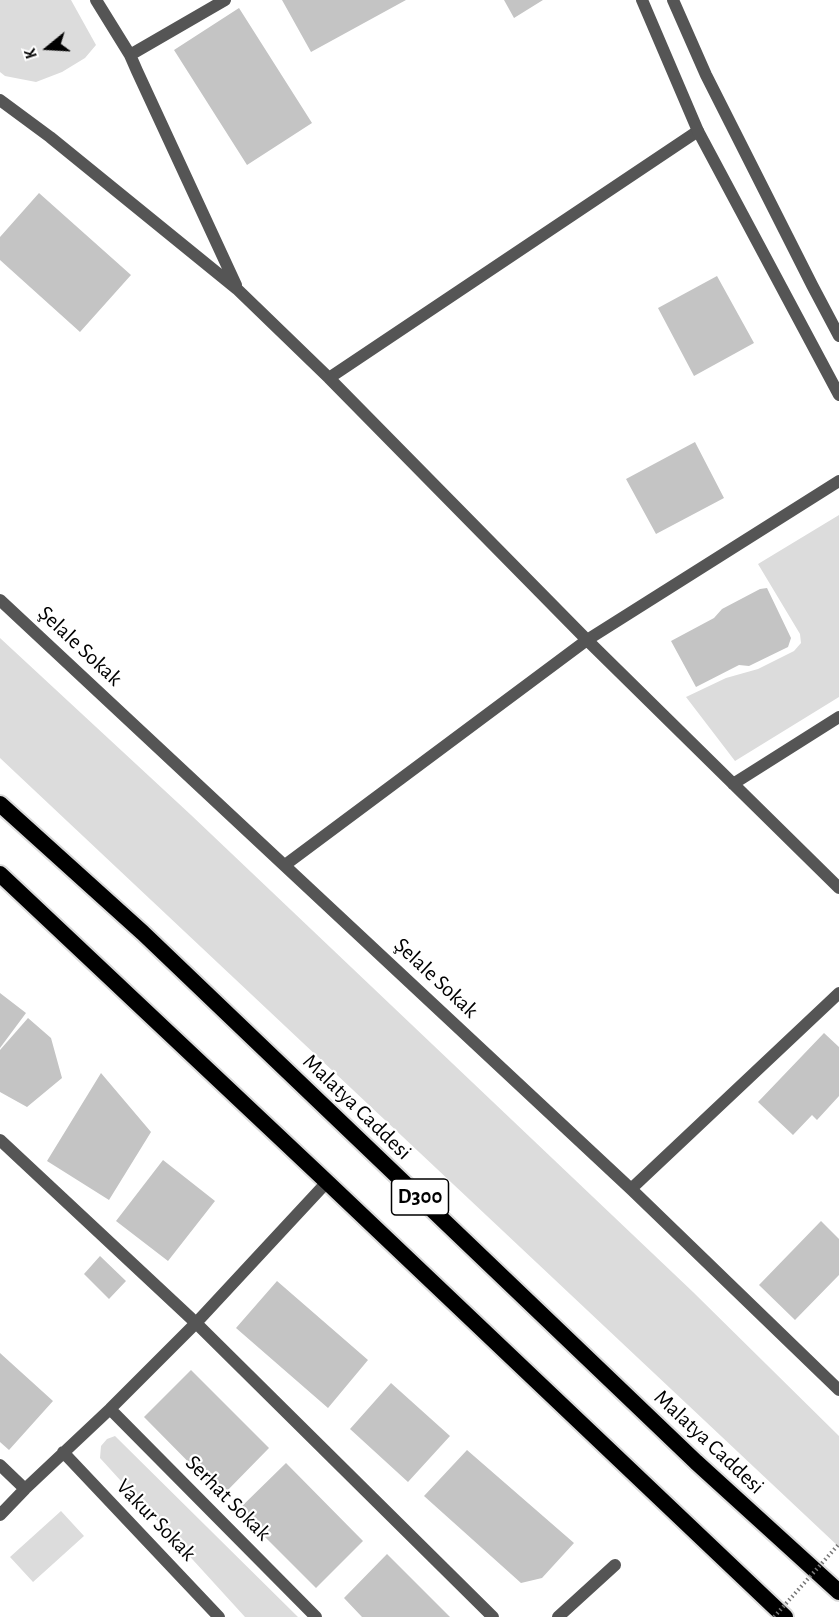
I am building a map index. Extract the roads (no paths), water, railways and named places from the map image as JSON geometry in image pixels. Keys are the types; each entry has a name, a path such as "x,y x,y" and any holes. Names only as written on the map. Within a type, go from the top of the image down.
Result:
{"highway":[{"name":"Malatya Caddesi","path":"0,804 143,933 696,1462 839,1592"},
{"name":"D300","path":"0,874 785,1617"}],"street":[{"path":"96,0 130,55 237,289"},
{"path":"130,55 225,0"},
{"path":"642,0 698,131 839,395"},
{"path":"673,0 706,75 839,336"},
{"path":"0,100 50,137 237,289 329,378 587,640 839,888"},
{"path":"329,378 698,131"},
{"path":"285,865 587,640 839,481"},
{"name":"Şelale Sokak","path":"0,600 631,1189 839,1390"},
{"path":"733,784 839,717"},
{"path":"631,1189 839,993"},
{"path":"0,1140 196,1323 493,1617"},
{"path":"0,1515 196,1323 327,1182"},
{"name":"Serhat Sokak","path":"110,1408 316,1617"},
{"name":"Vakur Sokak","path":"63,1452 219,1617"},
{"path":"0,1465 25,1489"},
{"path":"558,1617 615,1565"}]}
